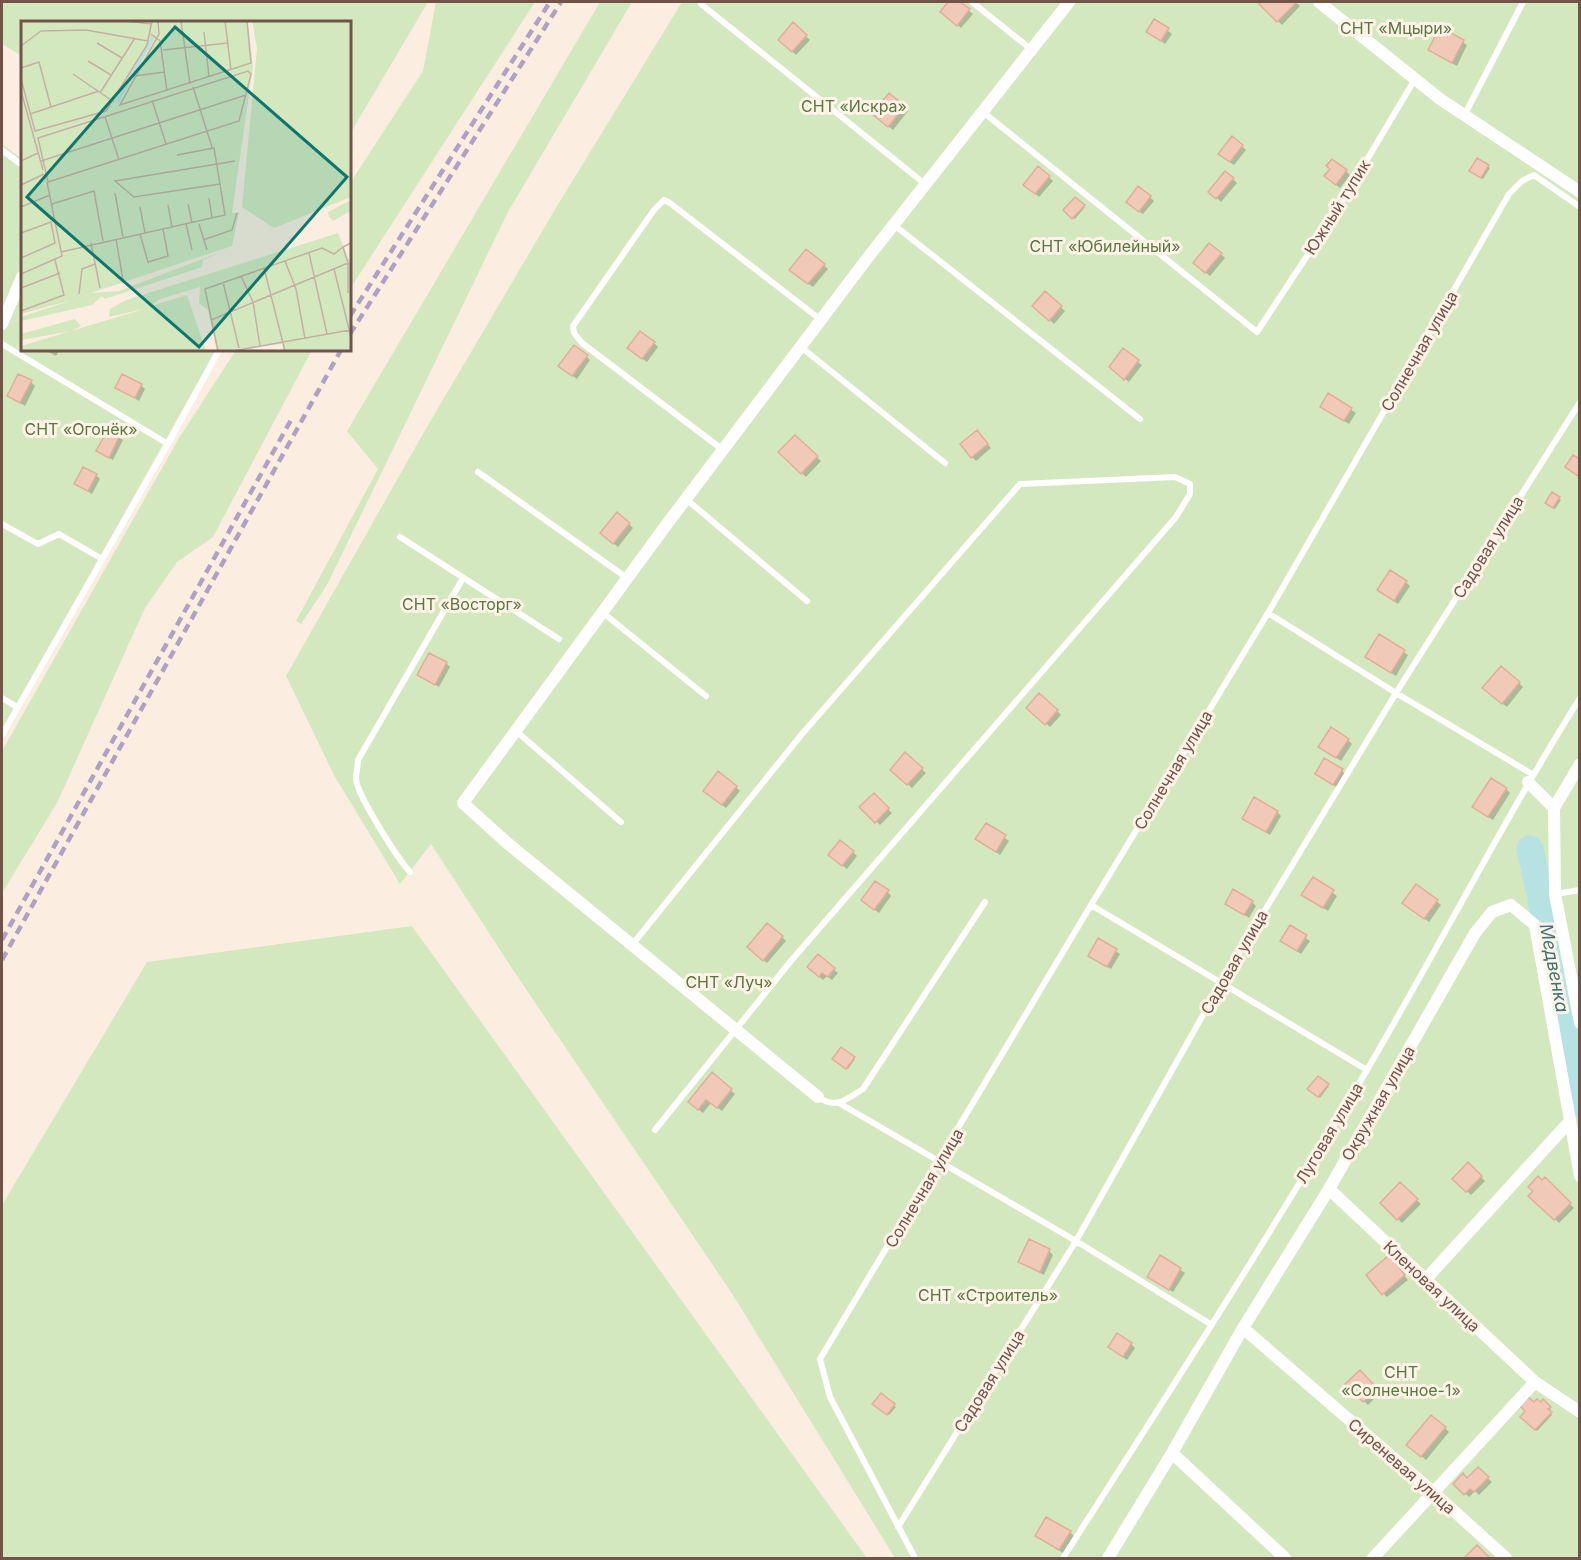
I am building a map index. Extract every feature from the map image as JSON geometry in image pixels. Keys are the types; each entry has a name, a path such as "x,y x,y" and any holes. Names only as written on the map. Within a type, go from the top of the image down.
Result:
{"street":[{"path":"818,1097 506,842 463,803 627,578 821,320 1069,2"},
{"path":"1319,2 1464,117 1580,192"},
{"path":"2,324 21,279"},
{"path":"1580,764 1554,808 1555,894 1580,1023"},
{"path":"1530,778 1554,808"},
{"name":"Окружная улица","path":"1108,1558 1243,1328 1329,1189 1476,933 1492,912 1511,905 1535,925 1580,1176"},
{"path":"1426,1280 1570,1121"},
{"name":"Кленовая улица","path":"1329,1189 1535,1382 1580,1412"},
{"name":"Сиреневая улица","path":"1243,1328 1506,1558"},
{"path":"1373,1558 1535,1382"},
{"path":"1172,1452 1285,1558"}],"lane":[{"path":"972,2 1032,50"},
{"path":"1464,117 1523,2"},
{"path":"701,4 926,185"},
{"name":"Южный тупик","path":"983,112 1257,332 1334,215 1415,79"},
{"path":"2,150 21,164"},
{"name":"Солнечная улица","path":"898,1527 830,1396 820,1359 1268,613 1503,204 1522,181 1534,176 1580,207"},
{"path":"723,450 582,343 574,333 573,326 654,210 663,200 670,202 821,320"},
{"path":"894,225 1140,419"},
{"path":"2,344 168,444"},
{"path":"801,347 945,463"},
{"path":"2,735 218,351"},
{"name":"Садовая улица","path":"898,1527 1076,1241 1221,983 1396,693 1580,402"},
{"path":"478,472 627,578"},
{"path":"631,945 802,734 1020,484 1175,477 1190,484 1190,494 1176,517 798,953 655,1130"},
{"path":"686,499 807,601"},
{"path":"2,524 38,544 59,534 102,559"},
{"path":"400,537 559,639"},
{"path":"410,872 393,849 356,781 358,760 463,578"},
{"path":"602,612 706,696"},
{"path":"1268,613 1530,778"},
{"path":"2,698 17,707"},
{"name":"Луговая улица","path":"1063,1558 1212,1324 1367,1070 1530,778 1580,698"},
{"path":"515,731 621,822"},
{"path":"1555,894 1580,890"},
{"path":"818,1097 827,1104 839,1103 863,1089 985,902"},
{"path":"1091,905 1367,1070"},
{"path":"839,1103 1076,1241 1212,1324"},
{"path":"898,1527 915,1558"}],"green space":[{"path":"2,2 428,2 351,132 351,21 21,21 21,55 2,44"},
{"path":"436,2 535,2 351,287 351,181 423,71"},
{"path":"600,2 632,2 508,212 327,585 301,624 296,621 378,469 347,431"},
{"path":"682,2 1579,2 1579,1558 895,1558 731,1292 515,973 431,844 400,884 335,777 286,676 424,432 554,211"},
{"name":"СНТ «Огонёк»","path":"2,144 21,158 21,351 215,351 2,731"},
{"path":"235,351 311,351 213,537 177,562 145,608 57,803 2,893 2,751 179,438"},
{"path":"412,926 867,1558 2,1558 2,1205 147,962"}],"building":[{"path":"948,2 960,2 970,9 957,26 940,12"},
{"path":"1261,2 1297,2 1277,22 1259,4"},
{"path":"1154,19 1169,28 1161,41 1146,32"},
{"path":"793,22 807,35 792,52 778,40"},
{"path":"1440,27 1464,40 1452,63 1428,50"},
{"path":"889,93 905,106 888,127 872,114"},
{"path":"1232,136 1243,145 1230,162 1218,154"},
{"path":"1477,158 1489,165 1481,178 1469,171"},
{"path":"1332,159 1347,170 1336,185 1324,176 1330,169 1326,166"},
{"path":"1038,166 1050,176 1035,194 1023,185"},
{"path":"1225,171 1234,178 1216,199 1208,192"},
{"path":"1138,186 1151,196 1139,212 1126,202"},
{"path":"1075,197 1085,205 1072,219 1063,210"},
{"path":"1209,243 1222,253 1205,273 1193,263"},
{"path":"806,249 825,264 808,284 789,270"},
{"path":"1045,291 1062,306 1049,321 1032,306"},
{"path":"640,331 655,342 642,359 627,348"},
{"path":"574,345 588,355 572,376 558,366"},
{"path":"1123,348 1139,360 1124,380 1109,367"},
{"path":"18,374 32,380 20,403 7,396"},
{"path":"122,374 142,384 135,398 115,388"},
{"path":"1328,393 1352,408 1344,421 1320,407"},
{"path":"108,429 120,435 109,458 96,451"},
{"path":"977,430 988,444 971,458 960,444"},
{"path":"795,435 818,456 801,474 778,452"},
{"path":"1573,455 1580,459 1578,476 1565,467"},
{"path":"83,467 97,474 88,491 74,484"},
{"path":"1552,492 1560,497 1553,508 1545,503"},
{"path":"617,512 630,523 613,544 600,533"},
{"path":"1390,570 1407,581 1394,601 1377,590"},
{"path":"1379,634 1405,650 1391,673 1365,657"},
{"path":"429,653 447,662 435,685 417,675"},
{"path":"1501,666 1520,682 1502,704 1482,688"},
{"path":"1039,693 1058,710 1045,725 1026,708"},
{"path":"1331,727 1349,739 1336,758 1318,747"},
{"path":"905,752 923,768 907,785 890,770"},
{"path":"1324,758 1343,769 1333,785 1315,774"},
{"path":"718,771 737,786 722,805 703,791"},
{"path":"1491,778 1507,788 1488,817 1472,807"},
{"path":"874,793 889,808 875,823 859,807"},
{"path":"1254,797 1278,811 1266,832 1242,819"},
{"path":"986,823 1006,835 996,852 975,839"},
{"path":"840,840 854,851 842,866 828,855"},
{"path":"1313,877 1334,890 1323,908 1301,895"},
{"path":"875,881 889,890 874,910 861,900"},
{"path":"1416,884 1438,900 1424,919 1402,903"},
{"path":"1233,889 1253,901 1244,915 1225,904"},
{"path":"767,923 783,936 763,961 747,947"},
{"path":"1290,925 1307,935 1297,951 1280,941"},
{"path":"1098,938 1117,949 1107,967 1088,956"},
{"path":"818,954 835,968 828,977 822,973 819,977 807,967"},
{"path":"841,1047 855,1057 846,1069 832,1059"},
{"path":"712,1072 732,1089 717,1108 706,1100 698,1110 688,1102"},
{"path":"1318,1076 1329,1084 1318,1097 1307,1089"},
{"path":"1468,1162 1482,1176 1466,1192 1452,1179"},
{"path":"1538,1176 1542,1180 1545,1177 1571,1203 1554,1220 1528,1196 1533,1191 1528,1187"},
{"path":"1400,1182 1418,1199 1397,1220 1380,1203"},
{"path":"1029,1239 1050,1249 1040,1272 1018,1262"},
{"path":"1160,1255 1181,1268 1169,1290 1147,1277"},
{"path":"1389,1255 1405,1275 1382,1295 1366,1275"},
{"path":"1117,1333 1132,1343 1123,1357 1108,1347"},
{"path":"1360,1370 1377,1388 1363,1402 1345,1384"},
{"path":"881,1393 895,1404 887,1415 872,1404"},
{"path":"1528,1397 1534,1402 1537,1399 1541,1402 1543,1399 1551,1407 1548,1409 1552,1412 1535,1430 1520,1417 1525,1411 1520,1406"},
{"path":"1431,1415 1446,1427 1421,1457 1406,1445"},
{"path":"1478,1467 1489,1477 1474,1492 1470,1489 1464,1495 1453,1484 1463,1473 1467,1478"},
{"path":"1046,1517 1071,1531 1059,1550 1035,1536"},
{"path":"1477,1545 1490,1558 1464,1558"}],"waterway":[{"name":"Медвенка","path":"1530,849 1539,890"},
{"name":"Медвенка","path":"1541,901 1580,1104"}],"railway":[{"path":"351,314 550,2"},
{"path":"351,332 561,2"},
{"path":"2,960 340,351"},
{"path":"2,940 291,420"}],"park label":[{"name":"СНТ «Мцыри»","path":"1396,28"},
{"name":"СНТ «Искра»","path":"854,106"},
{"name":"СНТ «Юбилейный»","path":"1105,246"},
{"name":"СНТ «Восторг»","path":"462,604"},
{"name":"СНТ «Луч»","path":"729,982"},
{"name":"СНТ «Строитель»","path":"988,1295"},
{"name":"СНТ «Солнечное-1»","path":"1401,1381"}]}
